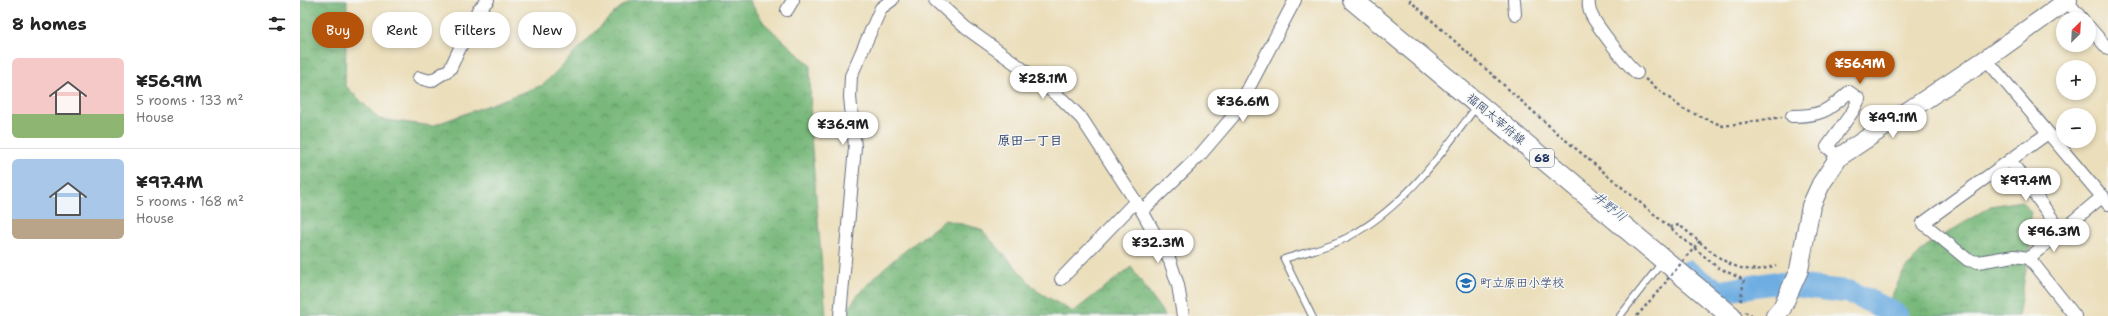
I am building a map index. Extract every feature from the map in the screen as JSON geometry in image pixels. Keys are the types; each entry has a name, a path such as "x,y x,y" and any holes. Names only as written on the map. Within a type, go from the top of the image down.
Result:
{"main road":[{"name":"福岡太宰府線","path":"1353,0 1731,316"}],"street":[{"path":"419,78 431,81 450,69 478,10 488,0"},
{"path":"840,316 855,147 850,103 851,76 882,8 892,0"},
{"path":"935,0 966,28 1040,83 1082,118 1139,206 1156,239 1170,261 1178,285 1183,316"},
{"path":"1061,279 1139,206 1200,154 1235,114 1295,0"},
{"path":"1514,0 1515,14"},
{"path":"1589,0 1588,5 1593,18 1628,66 1637,73"},
{"path":"1778,315 1799,270 1811,206 1821,184 1839,157 1986,59 2068,0 2077,12"},
{"path":"2096,35 2108,50"},
{"path":"1986,59 2105,200 2061,232 2029,258"},
{"path":"1792,116 1810,116 1830,110 1849,92 1859,99 1854,111 1827,147 1839,157"},
{"path":"2048,133 1923,223 1968,260 1978,262 2014,256 2029,258 2075,316"},
{"path":"2010,160 2061,232"}],"lane":[{"path":"1312,316 1284,259 1350,236 1386,211 1413,187 1439,158 1478,104"},
{"path":"1620,316 1664,260"}],"path":[{"path":"1409,0 1556,132 1717,267 1744,280 1739,308 1752,316"},
{"path":"1637,73 1683,110 1723,126 1792,116"},
{"path":"1670,227 1679,225 1723,261 1734,266 1750,270 1764,270 1776,265"},
{"path":"1637,316 1700,241"}],"green space":[{"path":"300,0 347,0 347,12 312,12 312,48 346,48 345,85 379,119 432,126 543,85 616,11 631,0 749,0 764,23 810,65 811,137 826,316 300,316"},
{"path":"2022,201 2031,213 2031,241 2018,316 1887,316 1887,306 1902,274 1925,247 1991,206"},
{"path":"945,220 981,229 1037,291 1073,312 1131,267 1165,316 844,316 853,302 876,276"}],"waterway":[{"name":"井野川","path":"1688,272 1708,286 1723,291 1773,283 1849,292 1889,310 1897,316"}],"place":[{"name":"町立原田小学校","path":"1466,283"}],"district":[{"name":"原田一丁目","path":"1030,140"}]}
